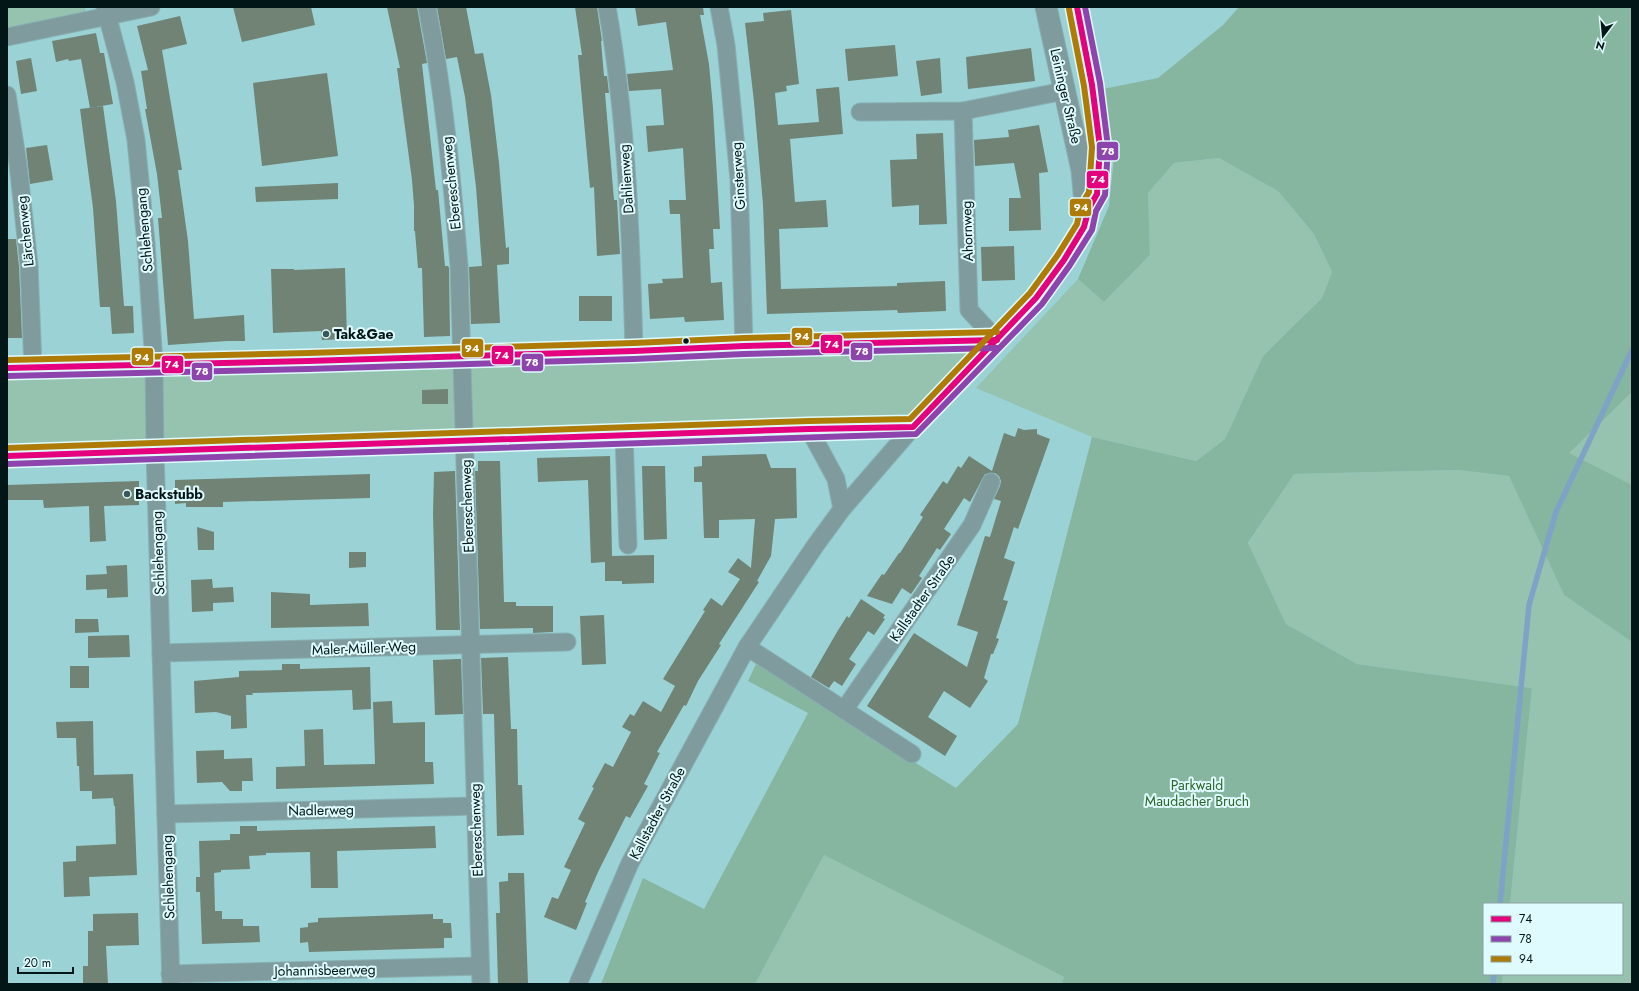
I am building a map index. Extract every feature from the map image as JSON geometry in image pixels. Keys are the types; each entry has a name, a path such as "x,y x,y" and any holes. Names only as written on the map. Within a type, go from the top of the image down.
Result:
{"street":[{"path":"7,37 106,12 151,7"},
{"name":"Ebereschenweg","path":"427,7 437,58 452,178 459,266 481,984"},
{"name":"Dahlienweg","path":"607,7 614,46 628,184 634,351"},
{"name":"Ginsterweg","path":"719,7 726,45 739,180 744,346"},
{"name":"Leininger Straße","path":"1046,7 1082,170 1084,193 1090,208"},
{"name":"Leininger Straße","path":"913,427 1036,298 1064,260 1084,227 1090,208 1098,194 1100,147 1092,85 1077,7"},
{"name":"Schlehengang","path":"106,12 125,82 136,140 146,243 154,364 155,452 171,979"},
{"path":"860,112 963,111 1092,85"},
{"name":"Lärchenweg","path":"7,95 18,164 29,265 33,368"},
{"name":"Ahornweg","path":"963,111 969,310 997,340"},
{"path":"7,368 308,361 634,351 744,346 997,340"},
{"path":"7,456 464,440 913,427"},
{"name":"Kallstadter Straße","path":"578,984 630,863 747,647 815,546 842,509 913,427"},
{"path":"809,429 836,479 842,509"},
{"path":"624,436 628,545"},
{"name":"Kallstadter Straße","path":"844,710 972,525 990,482"},
{"name":"Maler-Müller-Weg","path":"162,653 567,642"},
{"path":"747,647 912,754"},
{"name":"Nadlerweg","path":"166,814 476,806"},
{"name":"Johannisbeerweg","path":"171,979 480,966"}],"green space":[{"path":"7,7 85,7 86,14 7,28"},
{"name":"Parkwald Maudacher Bruch","path":"1239,7 1632,7 1632,392 1569,453 1632,485 1632,642 1564,595 1509,476 1458,470 1294,474 1248,543 1286,624 1357,664 1532,688 1510,903 1483,903 1483,975 1503,975 1502,984 1061,984 1064,977 824,855 755,984 601,984 643,878 704,909 808,713 748,681 756,664 956,788 1018,724 1092,437 1196,461 1225,439 1263,356 1322,298 1332,272 1314,234 1278,191 1219,158 1174,163 1148,193 1150,255 1104,302 1078,279 1109,206 1114,157 1098,90 1158,78 1223,25"},
{"path":"1219,158 1278,191 1314,234 1332,272 1322,298 1263,356 1225,439 1196,461 1092,437 976,388 1078,279 1104,302 1150,255 1148,193 1174,163"},
{"path":"997,340 913,427 7,456 7,368"},
{"path":"1632,392 1632,485 1568,453"},
{"path":"1458,470 1509,476 1564,595 1632,642 1632,984 1502,984 1503,975 1623,975 1623,903 1510,903 1532,688 1357,664 1286,624 1248,544 1293,474"},
{"path":"824,855 1064,977 1061,984 755,984"}],"building":[{"path":"233,7 311,7 315,25 242,42"},
{"path":"387,7 417,7 427,63 422,64 436,190 438,190 445,266 448,266 449,268 450,336 424,337 422,268 418,268 414,231 412,180 397,68 400,68"},
{"path":"437,7 466,7 475,54 483,53 491,95 499,163 506,248 509,247 509,264 497,265 500,323 471,324 469,267 482,266 476,187 465,97 457,57 446,59"},
{"path":"575,7 597,7 602,41 604,76 607,76 609,93 605,93 614,200 617,200 620,254 597,256 594,187 590,188 578,55 582,55"},
{"path":"635,7 703,7 704,15 700,15 709,64 720,229 713,229 714,249 709,249 711,283 722,282 724,320 685,322 684,317 650,319 648,284 663,283 662,279 683,278 680,214 670,214 669,200 686,200 683,148 648,152 646,126 664,125 661,89 629,91 627,74 673,70 666,22 638,26"},
{"path":"791,10 799,84 786,86 787,91 775,93 778,125 819,122 816,89 839,87 843,134 790,139 795,202 826,200 828,227 779,229 781,289 897,286 897,283 945,281 946,311 898,313 897,310 767,314 763,204 745,23 764,21 763,13"},
{"path":"180,16 187,44 162,50 182,170 178,170 188,241 194,319 244,315 245,341 168,345 158,218 162,218 157,174 145,109 147,109 141,71 148,70 137,26"},
{"path":"96,33 100,53 104,53 113,104 90,108 81,59 69,61 68,59 56,62 52,41"},
{"path":"895,45 898,76 848,81 845,49"},
{"path":"1031,48 1035,81 968,89 966,57"},
{"path":"31,58 37,91 21,94 16,61"},
{"path":"940,58 942,93 921,96 916,61"},
{"path":"327,73 338,156 262,166 253,83"},
{"path":"103,106 116,201 124,306 133,306 134,333 112,334 110,307 100,307 93,208 80,109"},
{"path":"1039,125 1048,172 1039,173 1041,230 1009,231 1009,198 1021,198 1014,163 975,166 974,140 1009,137 1008,130"},
{"path":"943,133 947,224 919,225 919,205 892,207 890,160 917,159 916,134"},
{"path":"47,145 53,180 30,184 26,148"},
{"path":"338,183 338,199 256,202 255,187"},
{"path":"7,239 16,239 19,266 22,338 7,338"},
{"path":"1014,246 1015,280 982,281 981,247"},
{"path":"345,268 347,339 322,340 321,331 273,333 271,269 294,270"},
{"path":"579,296 612,296 612,321 579,321"},
{"path":"448,389 448,404 422,404 422,390"},
{"path":"1018,428 1024,430 1037,429 1037,434 1050,439 1018,529 1014,527 1004,558 1015,562 1003,600 1008,601 996,638 999,639 993,654 991,654 984,678 988,681 970,708 944,691 928,717 957,736 945,756 867,706 914,633 967,667 978,632 957,625 985,536 990,537 1001,501 994,499 1000,486 1001,481 999,476 995,473 985,474 970,502 964,498 944,529 951,534 940,550 937,548 919,576 922,578 911,594 902,588 892,604 867,596 882,574 884,575 900,553 923,517 920,515 943,481 947,484 958,466 961,468 969,456 992,471 1004,433 1015,437"},
{"path":"766,454 771,468 796,468 797,518 775,519 771,556 757,581 759,582 719,644 721,645 698,681 686,706 684,705 657,752 660,753 644,784 648,786 630,818 626,816 598,872 585,902 587,903 576,930 544,917 552,897 558,899 571,870 564,867 585,823 578,819 594,788 592,787 605,763 613,767 631,732 622,727 630,714 634,716 643,701 661,712 675,686 663,679 705,611 703,610 711,598 722,606 740,579 728,572 738,558 751,568 755,519 719,520 719,538 704,538 702,482 694,482 694,467 702,466 702,456"},
{"path":"610,456 612,556 654,555 654,583 622,584 622,581 605,581 605,562 591,563 588,480 538,482 537,458"},
{"path":"478,461 500,461 504,602 516,602 516,606 553,606 553,632 533,633 533,628 480,629 475,471 478,471"},
{"path":"642,466 665,466 667,539 644,540"},
{"path":"455,471 460,630 436,630 433,514 434,472"},
{"path":"370,474 370,498 223,502 223,507 186,507 186,503 175,504 175,480"},
{"path":"139,481 139,505 104,506 106,541 90,542 89,506 44,508 43,500 7,500 7,485"},
{"path":"197,527 214,532 214,550 198,550"},
{"path":"349,552 366,552 366,567 349,568"},
{"path":"127,565 128,597 107,598 107,589 86,590 86,575 107,574 106,566"},
{"path":"212,579 213,588 233,587 234,602 213,603 213,611 192,612 191,580"},
{"path":"271,592 310,594 310,605 368,603 369,626 271,628"},
{"path":"861,599 885,615 883,618 885,619 874,635 868,631 849,659 856,664 842,686 834,681 829,688 811,677 847,616 849,618"},
{"path":"604,615 606,664 582,665 580,616"},
{"path":"75,619 98,619 99,632 75,633"},
{"path":"129,635 130,657 88,658 88,636"},
{"path":"508,657 511,729 517,729 518,785 522,785 524,835 497,836 494,714 483,714 481,658"},
{"path":"461,659 463,714 435,715 433,660"},
{"path":"282,664 300,664 300,669 370,667 371,709 353,710 352,690 252,693 253,695 246,695 247,728 231,729 231,716 216,712 195,713 194,681 239,677 239,671 282,670"},
{"path":"70,666 89,666 89,688 70,688"},
{"path":"392,701 393,723 425,722 425,762 433,762 434,784 276,789 276,767 305,766 304,730 323,729 324,765 375,764 373,702"},
{"path":"93,721 94,775 133,774 137,875 89,877 90,896 64,897 63,862 76,861 76,846 116,844 115,806 113,798 92,799 92,791 80,791 76,738 57,738 56,722"},
{"path":"224,750 224,759 252,758 253,781 242,781 242,791 230,791 222,782 197,783 196,751"},
{"path":"240,826 257,826 257,831 435,826 436,848 337,851 338,888 311,888 310,852 266,853 266,855 249,856 250,869 221,870 221,872 214,873 215,911 222,911 222,919 243,919 243,926 259,926 260,942 202,944 200,892 196,892 196,877 200,877 199,841 230,840 230,834 240,834"},
{"path":"508,873 524,873 528,984 498,984 496,913 500,913 499,882 508,881"},
{"path":"138,913 139,945 106,946 108,984 83,984 83,966 88,966 88,931 93,931 93,914"},
{"path":"433,914 433,919 443,919 443,923 451,923 452,938 444,938 444,948 309,952 308,942 300,943 300,928 308,927 308,923 318,922 318,918"}],"waterway":[{"path":"1500,903 1529,605 1556,512 1632,350"},
{"path":"1493,984 1494,975"}],"transit line":[{"name":"74","path":"7,456 809,429 913,427 1036,298 1064,260 1084,227 1089,208 1097,194 1100,147 1092,85 1077,7"},
{"name":"78","path":"7,464 916,434 1042,304 1070,265 1092,230 1096,211 1105,195 1108,147 1100,83 1085,7"},
{"name":"94","path":"7,448 809,421 910,419 1030,293 1057,256 1077,224 1081,205 1089,192 1092,147 1084,86 1069,9"},
{"name":"94","path":"7,360 308,353 634,343 744,338 997,332"},
{"name":"74","path":"7,368 308,361 634,351 744,346 997,340"},
{"name":"78","path":"7,376 308,369 634,359 744,354 997,348"}],"place":[{"name":"Tak&Gae","path":"326,334"},
{"name":"Backstubb","path":"127,494"}]}
